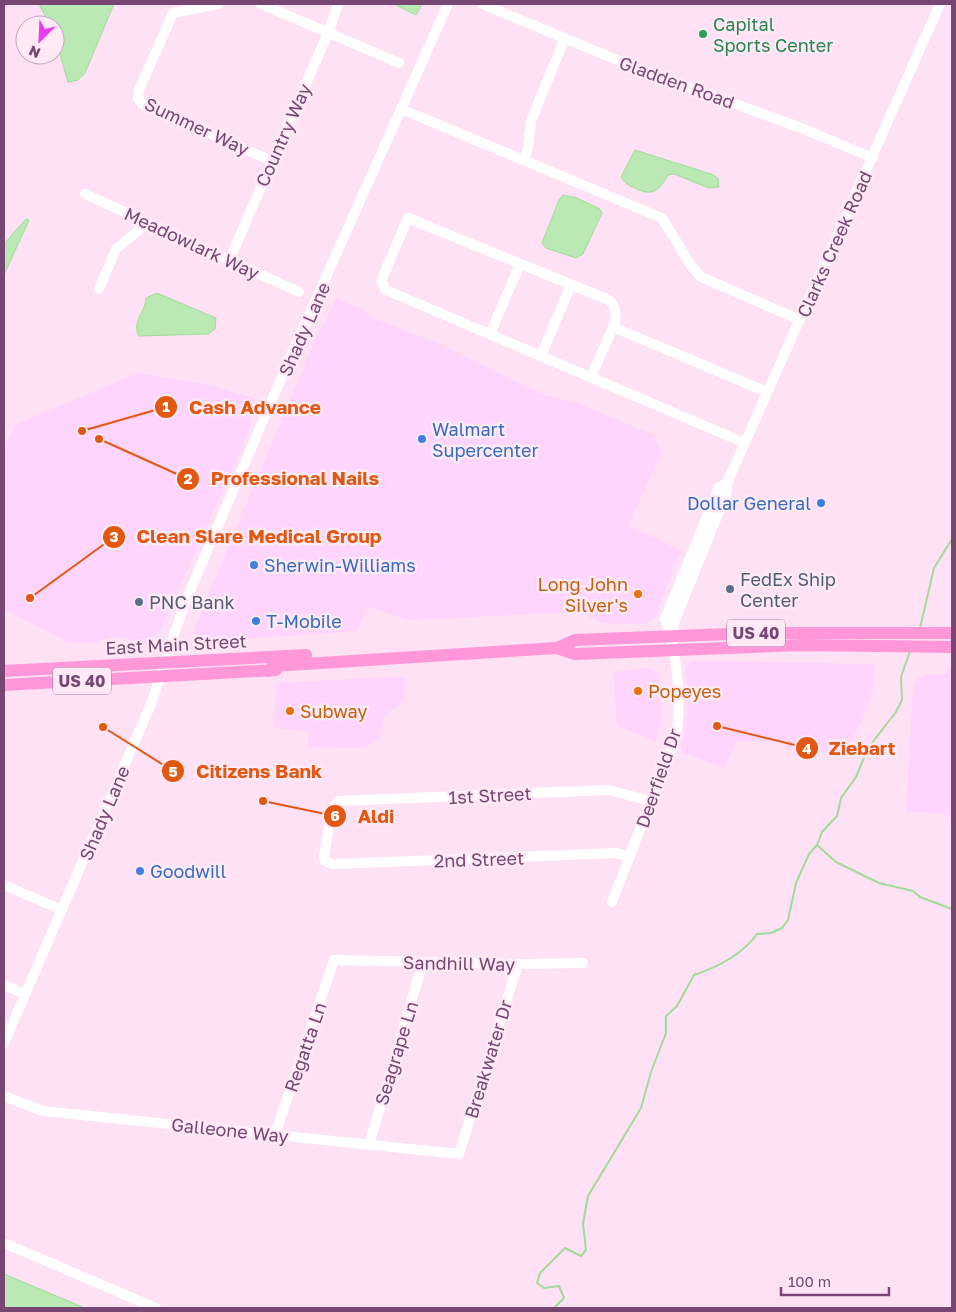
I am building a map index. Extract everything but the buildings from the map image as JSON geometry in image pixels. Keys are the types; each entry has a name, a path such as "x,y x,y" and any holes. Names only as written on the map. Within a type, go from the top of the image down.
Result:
{"main road":[{"name":"East Main Street","path":"4,685 269,671 273,666 348,660 557,648 575,654 763,632 952,633"},
{"name":"East Main Street","path":"672,642 952,647"},
{"name":"East Main Street","path":"4,671 339,653 348,660"}],"street":[{"name":"Summer Way","path":"218,4 173,13 139,90 138,98 142,104 272,161"},
{"path":"261,4 399,64"},
{"name":"Shady Lane","path":"4,1043 151,704 184,605 448,4"},
{"name":"Gladden Road","path":"482,4 652,74 799,127 873,158"},
{"name":"Clarks Creek Road","path":"672,642 675,620 727,492 727,483 940,4"},
{"name":"Country Way","path":"229,261 340,6"},
{"path":"524,159 528,149 531,121 565,38"},
{"path":"401,108 662,218 692,268 701,277 800,320"},
{"name":"Meadowlark Way","path":"85,194 139,217 146,224 299,292"},
{"path":"591,378 616,319 614,305 608,300 408,218 381,281 386,290 591,378 745,443"},
{"path":"98,289 116,249 146,224"},
{"path":"490,334 520,264"},
{"path":"541,356 571,285"},
{"path":"613,327 768,392"},
{"name":"Deerfield Dr","path":"612,902 650,801 669,757 677,728 678,708 672,642"},
{"name":"1st Street","path":"328,863 324,856 332,809 338,801 362,802 609,790 650,801"},
{"name":"2nd Street","path":"328,863 414,862 617,853 630,857"},
{"path":"4,885 62,910"},
{"name":"Sandhill Way","path":"334,960 518,964 583,963"},
{"name":"Regatta Ln","path":"275,1135 334,960"},
{"name":"Seagrape Ln","path":"369,1144 424,962"},
{"name":"Breakwater Dr","path":"459,1154 518,964"},
{"path":"4,985 25,994"},
{"name":"Galleone Way","path":"4,1096 43,1111 459,1154"},
{"path":"4,1243 156,1308"}],"shaded area":[{"path":"39,4 114,4 85,73 78,80 68,82 63,65 65,65 65,15 45,15"},
{"path":"394,4 422,4 416,15"},
{"path":"635,150 711,174 718,178 719,187 709,188 674,174 668,175 659,188 652,192 634,188 621,177"},
{"path":"563,195 577,198 600,209 602,213 583,254 576,258 546,248 542,243 559,200"},
{"path":"26,219 29,220 4,275 4,244"},
{"path":"157,293 216,318 215,329 208,334 139,336 137,326 146,298"},
{"path":"336,299 361,308 372,318 438,343 543,395 577,403 654,435 661,454 628,526 680,550 654,620 645,624 601,623 580,612 407,620 368,607 357,631 203,642 198,640 194,629 313,345"},
{"path":"138,373 210,385 255,399 250,426 244,444 160,630 145,644 114,636 93,643 70,643 4,609 4,451 15,425"},
{"path":"692,661 875,664 874,685 863,718 848,747 834,753 785,749 786,742 736,741 725,768 681,752 688,709 686,668"},
{"path":"648,668 659,674 662,714 656,741 617,726 614,672"},
{"path":"948,669 952,670 952,818 945,814 906,811 913,689 917,679 930,674 948,674"},
{"path":"392,677 405,678 404,700 384,717 382,733 378,740 364,748 307,747 309,731 274,728 276,683"},
{"path":"4,1274 85,1308 4,1308"}],"waterway":[{"path":"920,628 934,568 952,539"},
{"path":"554,1308 564,1298 559,1286 544,1288 537,1283 540,1273 565,1248 581,1256 586,1250 583,1224 588,1196 641,1108 651,1072 666,1033 666,1016 677,1006 694,975 712,968 737,954 757,934 771,933 782,928 788,920 796,883 809,854 817,845 822,832 837,816 841,798 856,777 868,748 896,712 902,700 901,677 910,651"},
{"path":"817,845 836,862 879,883 913,891 920,897 952,909"}],"place":[{"name":"Capital Sports Center","path":"703,34"},
{"name":"Cash Advance","path":"82,431"},
{"name":"Professional Nails","path":"99,439"},
{"name":"Walmart Supercenter","path":"422,439"},
{"name":"Dollar General","path":"821,503"},
{"name":"Sherwin-Williams","path":"254,565"},
{"name":"FedEx Ship Center","path":"730,589"},
{"name":"Long John Silver's","path":"638,594"},
{"name":"Clean Slare Medical Group","path":"30,598"},
{"name":"PNC Bank","path":"139,602"},
{"name":"T-Mobile","path":"256,621"},
{"name":"Popeyes","path":"638,691"},
{"name":"Subway","path":"290,711"},
{"name":"Ziebart","path":"717,726"},
{"name":"Citizens Bank","path":"103,727"},
{"name":"Aldi","path":"263,801"},
{"name":"Goodwill","path":"140,871"}]}
